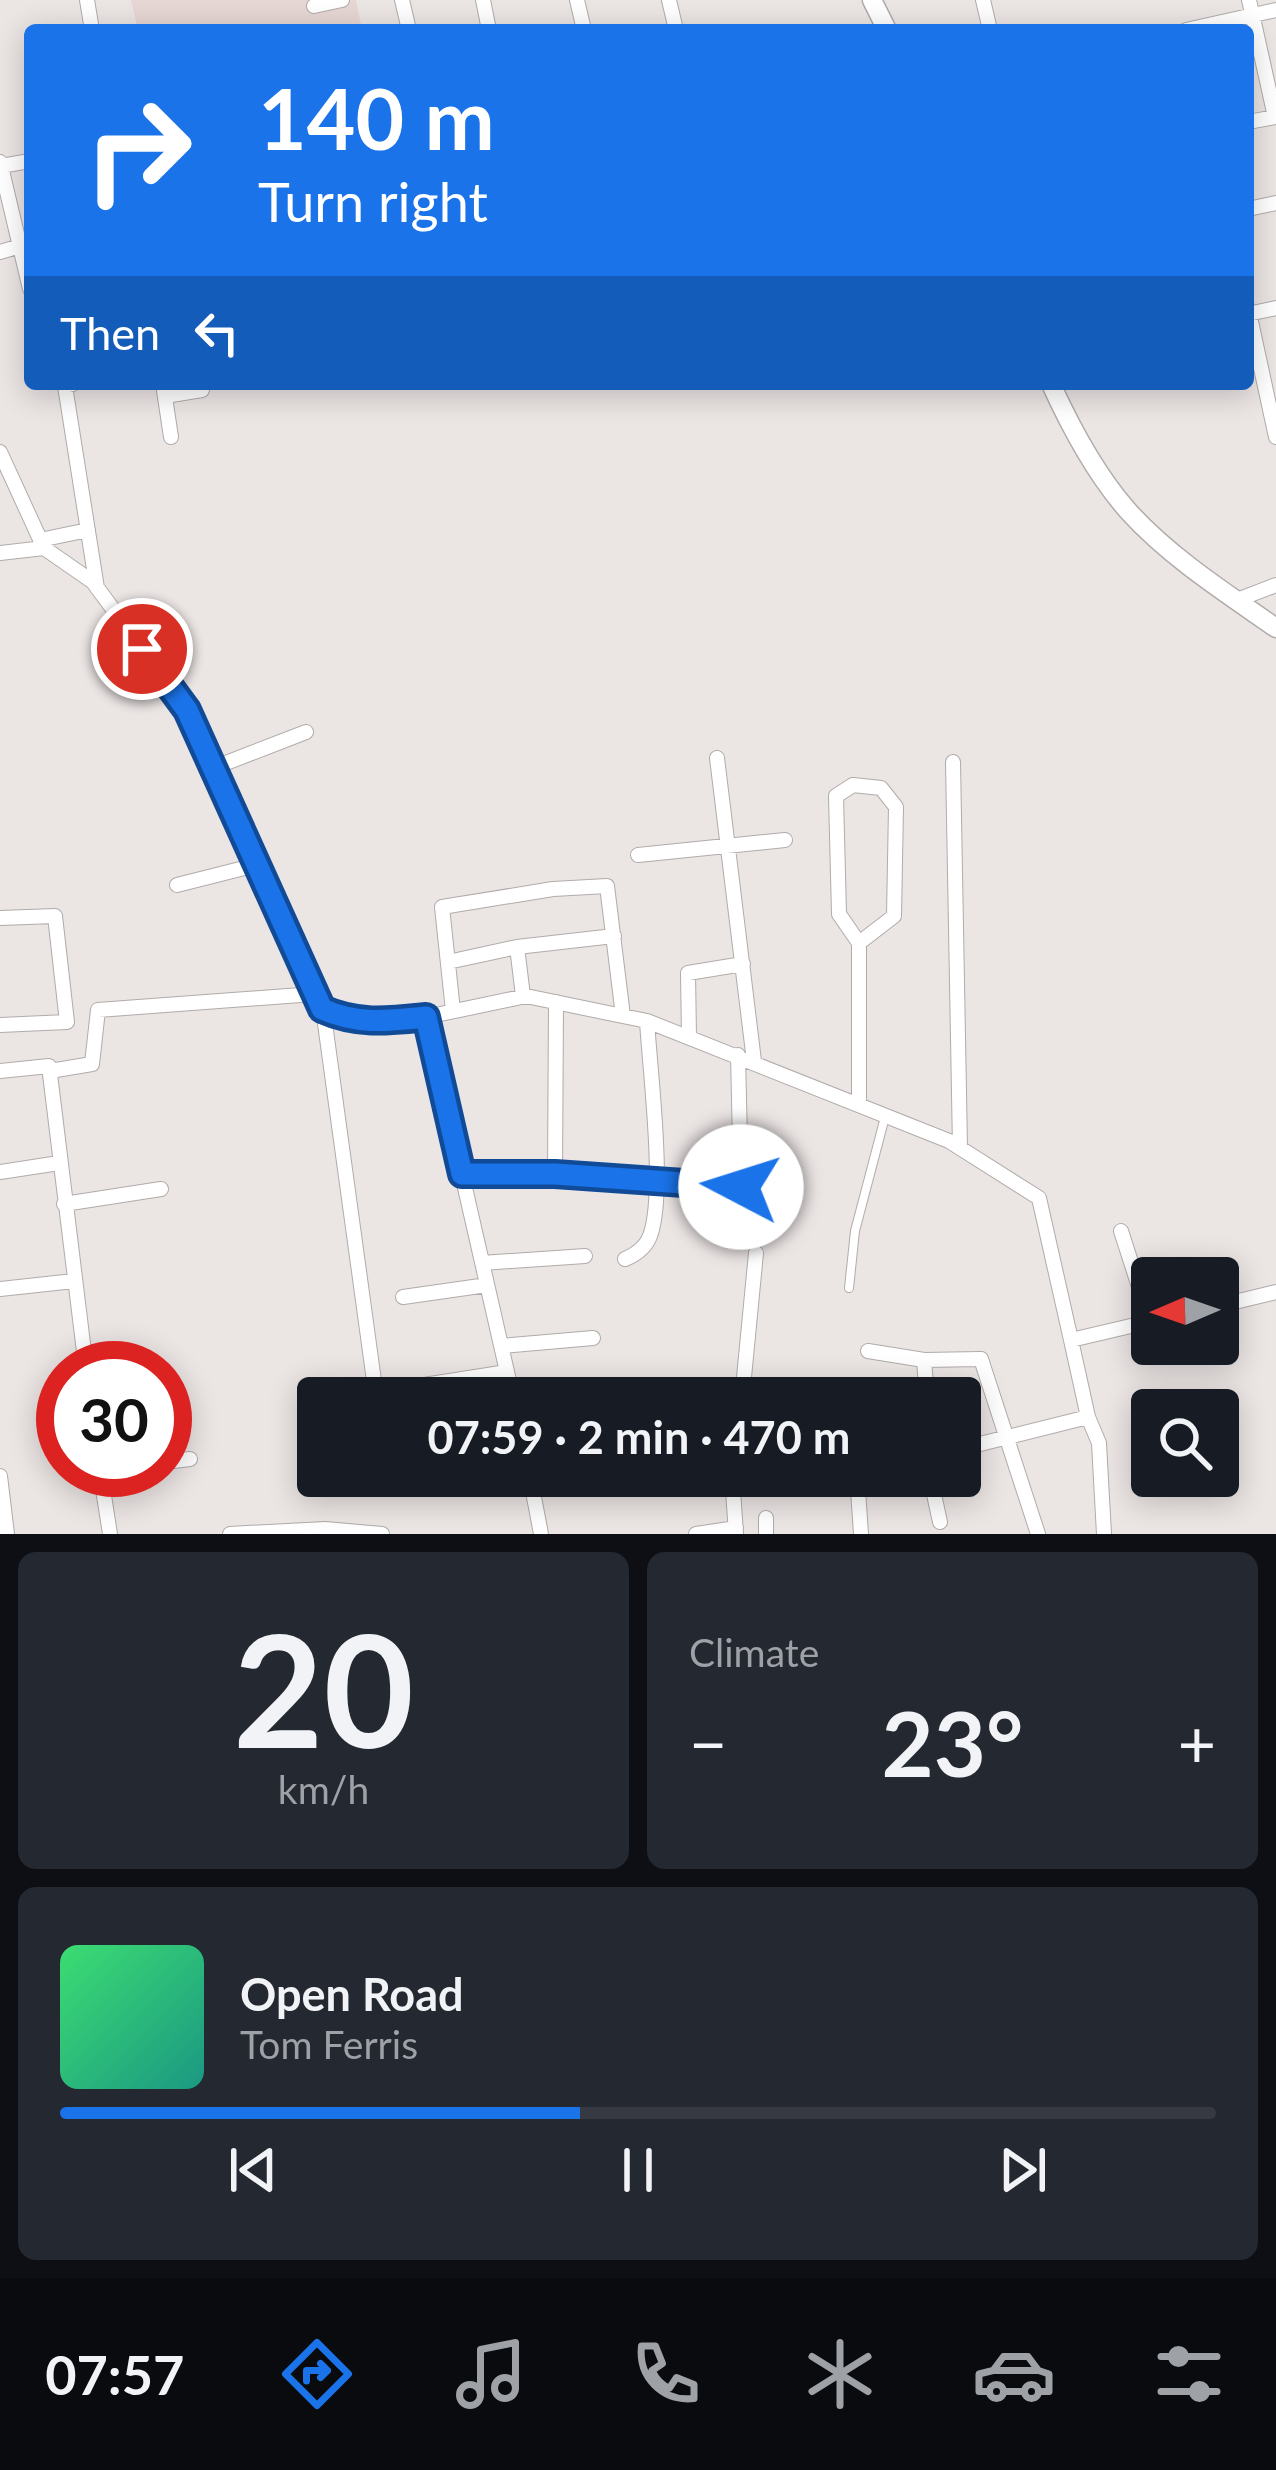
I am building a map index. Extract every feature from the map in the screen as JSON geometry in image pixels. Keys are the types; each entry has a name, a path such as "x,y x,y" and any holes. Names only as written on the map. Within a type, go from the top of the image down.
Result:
{"main road":[{"path":"1054,390 1072,430 1129,511 1197,572 1276,628"}],"street":[{"path":"314,6 342,0"},
{"path":"1204,24 1251,8 1276,10"},
{"path":"1251,8 1275,117"},
{"path":"0,164 24,244 0,252"},
{"path":"1254,339 1276,436"},
{"path":"66,390 97,588"},
{"path":"171,436 164,390 202,390"},
{"path":"0,452 42,544 87,576 187,710 322,1009 373,1377"},
{"path":"0,554 88,530"},
{"path":"1237,600 1276,585"},
{"path":"213,768 306,733"},
{"path":"717,758 754,1061"},
{"path":"953,762 960,1148"},
{"path":"859,943 894,916 896,806 880,788 853,785 836,796 839,914 859,943 859,1105"},
{"path":"638,855 785,840"},
{"path":"177,885 256,865"},
{"path":"453,1011 442,907 553,889 607,886 623,1016"},
{"path":"0,918 55,916 68,1022 0,1025"},
{"path":"448,962 517,947 614,936"},
{"path":"517,947 523,996"},
{"path":"689,1036 688,973 742,964"},
{"path":"50,1071 92,1064 98,1010 314,994"},
{"path":"322,1009 371,1023 426,1017 523,996 647,1021 960,1148 1039,1198 1088,1417 1099,1443 1104,1534"},
{"path":"555,1174 556,1002"},
{"path":"426,1017 508,1377"},
{"path":"625,1259 639,1253 651,1235 655,1180 647,1021"},
{"path":"462,1174 555,1174 741,1187 738,1055"},
{"path":"0,1071 50,1066 82,1341"},
{"path":"0,1172 59,1163"},
{"path":"64,1204 161,1189"},
{"path":"1121,1231 1131,1261"},
{"path":"744,1377 756,1253"},
{"path":"482,1263 585,1256"},
{"path":"0,1289 74,1281"},
{"path":"403,1298 487,1285"},
{"path":"1239,1301 1276,1292"},
{"path":"1071,1340 1131,1326"},
{"path":"501,1346 593,1338"},
{"path":"868,1351 924,1360 981,1359 1038,1534"},
{"path":"924,1360 925,1377"},
{"path":"472,1377 507,1372"},
{"path":"981,1443 1088,1417"},
{"path":"0,1476 8,1534"},
{"path":"105,1497 110,1534"},
{"path":"534,1497 541,1534"},
{"path":"696,1534 736,1531 734,1497"},
{"path":"858,1497 861,1534"},
{"path":"935,1497 940,1522"},
{"path":"230,1534 325,1529 382,1534"}],"lane":[{"path":"849,1288 854,1232 885,1116"}],"shaded area":[{"path":"131,0 356,0 361,24 137,24"}],"route":[{"path":"142,649 187,710 322,1009 371,1023 426,1017 462,1174 555,1174 741,1187"}]}
